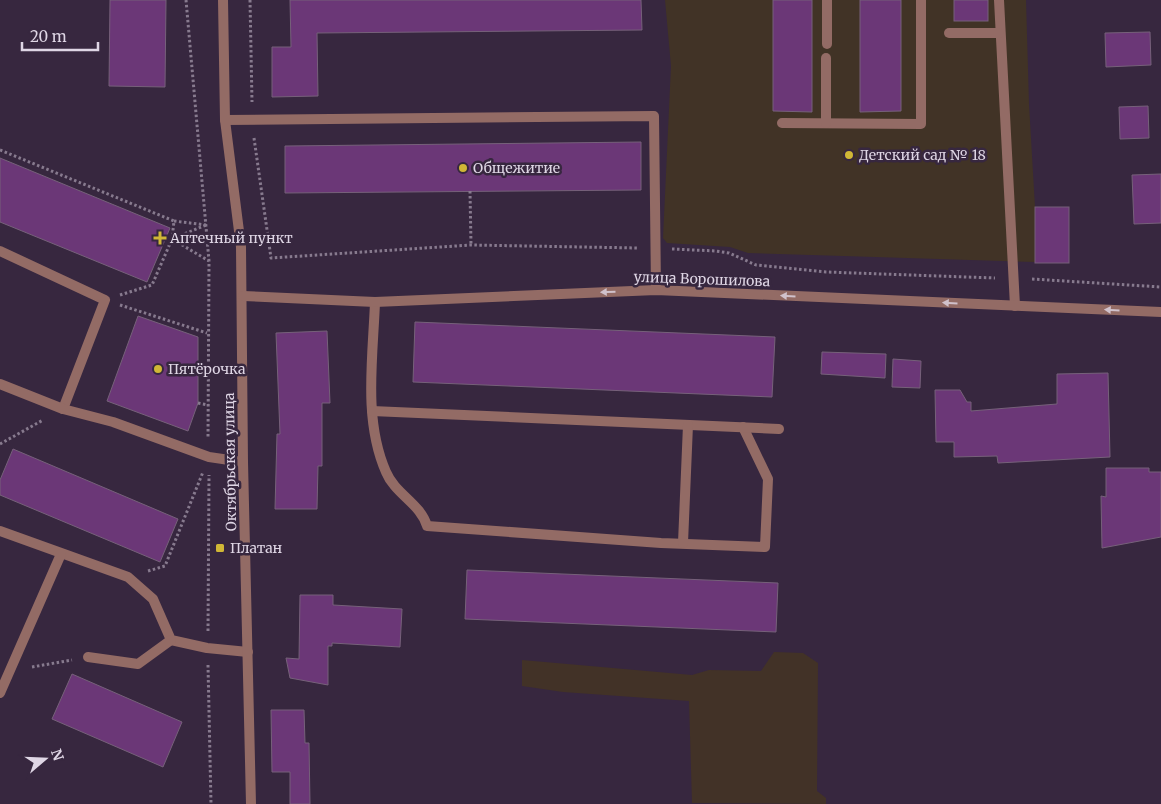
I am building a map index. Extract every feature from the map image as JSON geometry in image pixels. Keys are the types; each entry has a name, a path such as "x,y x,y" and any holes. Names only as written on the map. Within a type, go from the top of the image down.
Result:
{"street":[{"name":"Октябрьская улица","path":"223,0 225,120 241,247 243,296 243,462 251,804"},
{"path":"826,44 827,0"},
{"path":"782,122 921,124 921,0"},
{"path":"999,0 999,33 1016,306"},
{"path":"949,33 999,33"},
{"path":"826,58 826,123"},
{"path":"225,120 654,116 656,290"},
{"path":"0,251 105,300 63,409"},
{"name":"улица Ворошилова","path":"243,296 375,302 656,290 1161,312"},
{"path":"375,302 372,411 376,438 386,474 393,485 420,512 427,526 765,547 768,479 744,427"},
{"path":"0,384 63,409 113,422 209,457 243,462"},
{"path":"372,411 779,429"},
{"path":"683,543 688,425"},
{"path":"0,531 128,577 153,599 171,640"},
{"path":"0,693 61,554"},
{"path":"88,657 138,664 171,640 207,648 248,652"}],"path":[{"path":"186,0 209,261 207,334 209,457 207,648 212,804"},
{"path":"0,150 174,221 206,225"},
{"path":"470,191 470,245"},
{"path":"105,300 152,285 172,239 174,221"},
{"path":"172,239 206,225"},
{"path":"172,239 209,261"},
{"path":"271,258 470,245 655,249 723,252 756,264 826,272 1014,278 1161,287"},
{"path":"105,300 207,334"},
{"path":"198,403 208,405"},
{"path":"0,444 63,409"},
{"path":"128,577 165,566 209,457"},
{"path":"9,671 88,657"}],"shaded area":[{"name":"Детский сад № 18","path":"665,0 1026,0 1029,104 1035,207 1035,262 748,253 730,247 667,243 663,238 671,66"},
{"path":"774,652 803,653 818,663 817,791 826,798 826,804 692,803 689,701 563,692 522,686 522,660 692,675 709,670 761,671"}],"building":[{"path":"110,0 166,0 165,87 109,86"},
{"path":"290,0 641,0 642,30 317,33 318,96 272,97 272,47 291,47"},
{"path":"773,0 812,0 812,112 773,111"},
{"path":"860,0 901,0 901,111 860,112"},
{"path":"954,0 988,0 988,21 954,21"},
{"path":"1150,32 1151,65 1106,67 1105,33"},
{"path":"1148,106 1149,138 1120,139 1119,107"},
{"name":"Общежитие","path":"641,142 641,190 285,193 285,146"},
{"path":"0,158 170,228 147,282 0,222"},
{"path":"1161,174 1161,223 1134,224 1132,175"},
{"path":"1035,207 1069,207 1069,263 1035,263"},
{"name":"Пятёрочка","path":"138,316 198,337 198,403 188,431 107,401"},
{"path":"415,322 775,337 772,397 413,382"},
{"path":"327,331 330,403 322,403 322,466 318,466 317,509 275,509 277,434 280,434 276,333"},
{"path":"822,352 886,354 885,378 821,374"},
{"path":"893,359 921,361 920,388 892,387"},
{"path":"1108,373 1110,457 998,463 997,456 954,457 954,442 936,442 935,390 960,390 967,402 971,402 971,411 1057,404 1057,374"},
{"path":"13,449 178,519 160,562 0,495 0,480"},
{"path":"1106,468 1149,468 1149,472 1161,472 1161,537 1102,548 1101,496 1106,497"},
{"path":"467,570 778,583 776,632 465,619"},
{"path":"300,595 333,595 333,605 402,609 400,647 332,643 332,646 328,646 328,685 290,678 286,658 299,659"},
{"path":"72,674 182,722 163,767 52,719"},
{"path":"271,710 304,710 305,743 309,743 310,804 290,804 290,772 272,772"}],"place":[{"name":"Детский сад № 18","path":"849,155"},
{"name":"Общежитие","path":"463,168"},
{"name":"Аптечный пункт","path":"160,238"},
{"name":"Пятёрочка","path":"158,369"},
{"name":"Платан","path":"220,548"}]}
